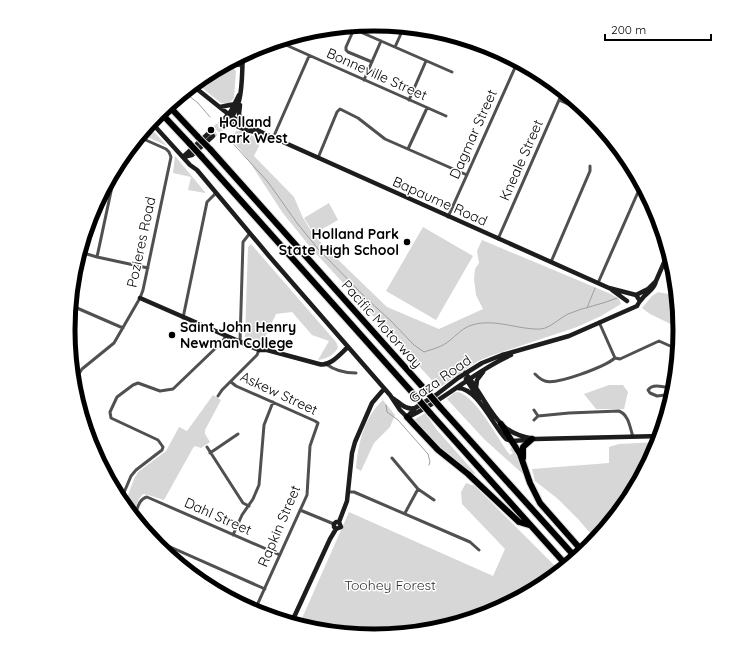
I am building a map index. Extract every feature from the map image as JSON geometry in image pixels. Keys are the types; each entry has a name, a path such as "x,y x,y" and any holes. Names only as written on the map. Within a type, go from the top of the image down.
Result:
{"highway":[{"name":"Pacific Motorway","path":"172,110 210,149 573,555"},
{"name":"Pacific Motorway","path":"165,117 564,562"},
{"path":"407,417 438,450 468,474 519,522 530,525"},
{"path":"501,424 523,462 530,483 540,504 580,548"},
{"path":"523,462 523,448 534,439"}],"street":[{"path":"353,32 346,47 347,50 372,62"},
{"path":"360,32 452,72"},
{"path":"395,47 401,33"},
{"path":"364,80 381,41"},
{"name":"Bonneville Street","path":"285,45 446,116"},
{"path":"273,138 309,56"},
{"path":"409,100 426,61"},
{"path":"222,124 229,118 237,103 240,92 242,62"},
{"path":"236,65 242,66"},
{"name":"Dagmar Street","path":"448,217 516,67"},
{"path":"197,89 220,108 229,118"},
{"name":"Kneale Street","path":"498,239 561,96"},
{"path":"559,100 573,106"},
{"path":"220,108 237,103"},
{"path":"237,103 241,122"},
{"path":"408,150 427,108"},
{"path":"318,158 337,112 340,109 358,118 383,138 467,175"},
{"name":"Bapaume Road","path":"229,118 244,130 263,133"},
{"name":"Bapaume Road","path":"229,118 241,122 448,217 609,288 634,295"},
{"path":"155,127 197,170 384,389 405,407 410,409 415,408"},
{"path":"212,134 190,156 183,157 212,134"},
{"name":"Pozieres Road","path":"79,374 82,369 114,343 140,298 148,268 170,154 166,149 144,139"},
{"path":"190,156 197,170"},
{"path":"551,262 590,171 590,166"},
{"path":"97,257 112,187"},
{"path":"598,283 639,190"},
{"path":"183,318 207,202 216,193"},
{"path":"240,342 243,242 250,233"},
{"path":"85,253 148,268"},
{"path":"656,281 648,289 628,298 630,306 633,307 638,305 653,288 665,259"},
{"name":"Bapaume Road","path":"609,288 628,302"},
{"path":"634,295 640,301"},
{"path":"140,298 259,350 267,350 319,364 326,364 347,372 356,373"},
{"name":"Gaza Road","path":"618,314 628,302"},
{"name":"Gaza Road","path":"407,417 415,408 436,395 465,373 490,359 570,336 633,307"},
{"path":"76,308 123,328"},
{"path":"599,322 614,358"},
{"path":"123,494 131,476 136,470 162,450 163,447 158,440 112,418 110,412 116,399 133,385 138,383 160,391 173,389 222,342 226,336"},
{"path":"614,358 620,359 659,342 673,348"},
{"path":"326,364 348,347"},
{"name":"Gaza Road","path":"407,417 422,410 489,366 526,349"},
{"path":"218,396 257,355 259,350"},
{"path":"535,374 539,378 549,382 575,376 609,363 614,358"},
{"path":"476,388 479,378 489,366"},
{"path":"465,373 484,408 504,437 512,441 534,439 654,436"},
{"path":"468,379 501,424 515,435 534,439"},
{"name":"Askew Street","path":"230,382 236,386 315,420 318,423"},
{"path":"667,395 656,396 649,393 648,389 654,386 668,388"},
{"path":"453,389 458,387 463,388 484,408"},
{"path":"293,619 345,508 352,453 355,442 372,403 384,389"},
{"path":"390,395 400,410 407,417"},
{"path":"233,535 242,515 259,485 264,425 272,402"},
{"path":"534,410 538,416"},
{"path":"534,420 538,416 569,413 619,412 626,416 633,437"},
{"name":"Rapkin Street","path":"257,606 307,495 310,446 318,423"},
{"path":"210,453 238,434"},
{"path":"207,447 242,503 248,506"},
{"path":"392,458 418,489 434,500"},
{"path":"405,513 418,489"},
{"path":"348,492 354,492 405,513 470,542 479,550"},
{"name":"Dahl Street","path":"136,512 140,501 147,497 280,555"},
{"path":"300,510 336,525"},
{"path":"166,545 265,588"}],"green space":[{"path":"230,68 234,69 236,71 234,98 228,104 221,103 201,87"},
{"path":"152,130 167,146 146,136"},
{"path":"236,131 243,131 259,139 259,146 254,156 294,197 303,218 313,234 387,307 439,329 483,309 476,295 474,279 475,269 479,263 477,251 482,240 611,294 619,299 621,304 601,316 577,327 478,361 439,388 311,248 282,212 249,161 234,142 234,135"},
{"path":"175,156 205,193 188,190 191,177 173,173"},
{"path":"329,203 338,220 314,234 304,218"},
{"path":"423,227 473,256 436,320 386,291"},
{"path":"251,244 336,342 338,347 337,350 327,358 318,360 329,341 312,335 292,312 276,314 262,344 245,337 248,247"},
{"path":"658,292 671,295 674,325 650,314 642,308 652,296"},
{"path":"609,385 623,385 628,392 624,409 596,409 584,394"},
{"path":"458,392 465,396 480,410 510,455 513,453 510,449 512,448 515,451 524,475 484,439 447,399 454,393"},
{"path":"213,395 221,400 205,430 205,434 210,442 201,448 195,446 193,448 164,500 143,494 135,510 127,499 138,472 166,451 179,427 187,431"},
{"path":"383,400 395,415 390,427 374,443 361,471 356,468 360,440 371,414"},
{"path":"425,413 437,430 475,473 474,475 435,443 414,420"},
{"path":"652,442 643,463 624,497 592,536 558,499 535,481 532,469 609,463 609,447 619,444"},
{"name":"Toohey Forest","path":"466,483 475,486 557,568 541,580 507,599 471,614 433,624 374,630 335,627 300,621 349,512 493,576 505,549 462,504 461,492"}],"waterway":[{"path":"189,96 198,103 210,117"},
{"path":"228,138 268,182 297,223 319,250 414,345 424,352 443,345 468,326 481,323 498,323 524,328 541,329 551,325 568,314 617,298"},
{"path":"587,308 595,288"},
{"path":"386,405 387,412 398,420 428,454 430,462 429,465"}],"tunnel":[{"path":"210,132 221,123"},
{"path":"213,136 224,126"}],"place":[{"name":"Holland Park West","path":"211,130"},
{"name":"Holland Park State High School","path":"407,242"},
{"name":"Saint John Henry Newman College","path":"172,335"}]}
